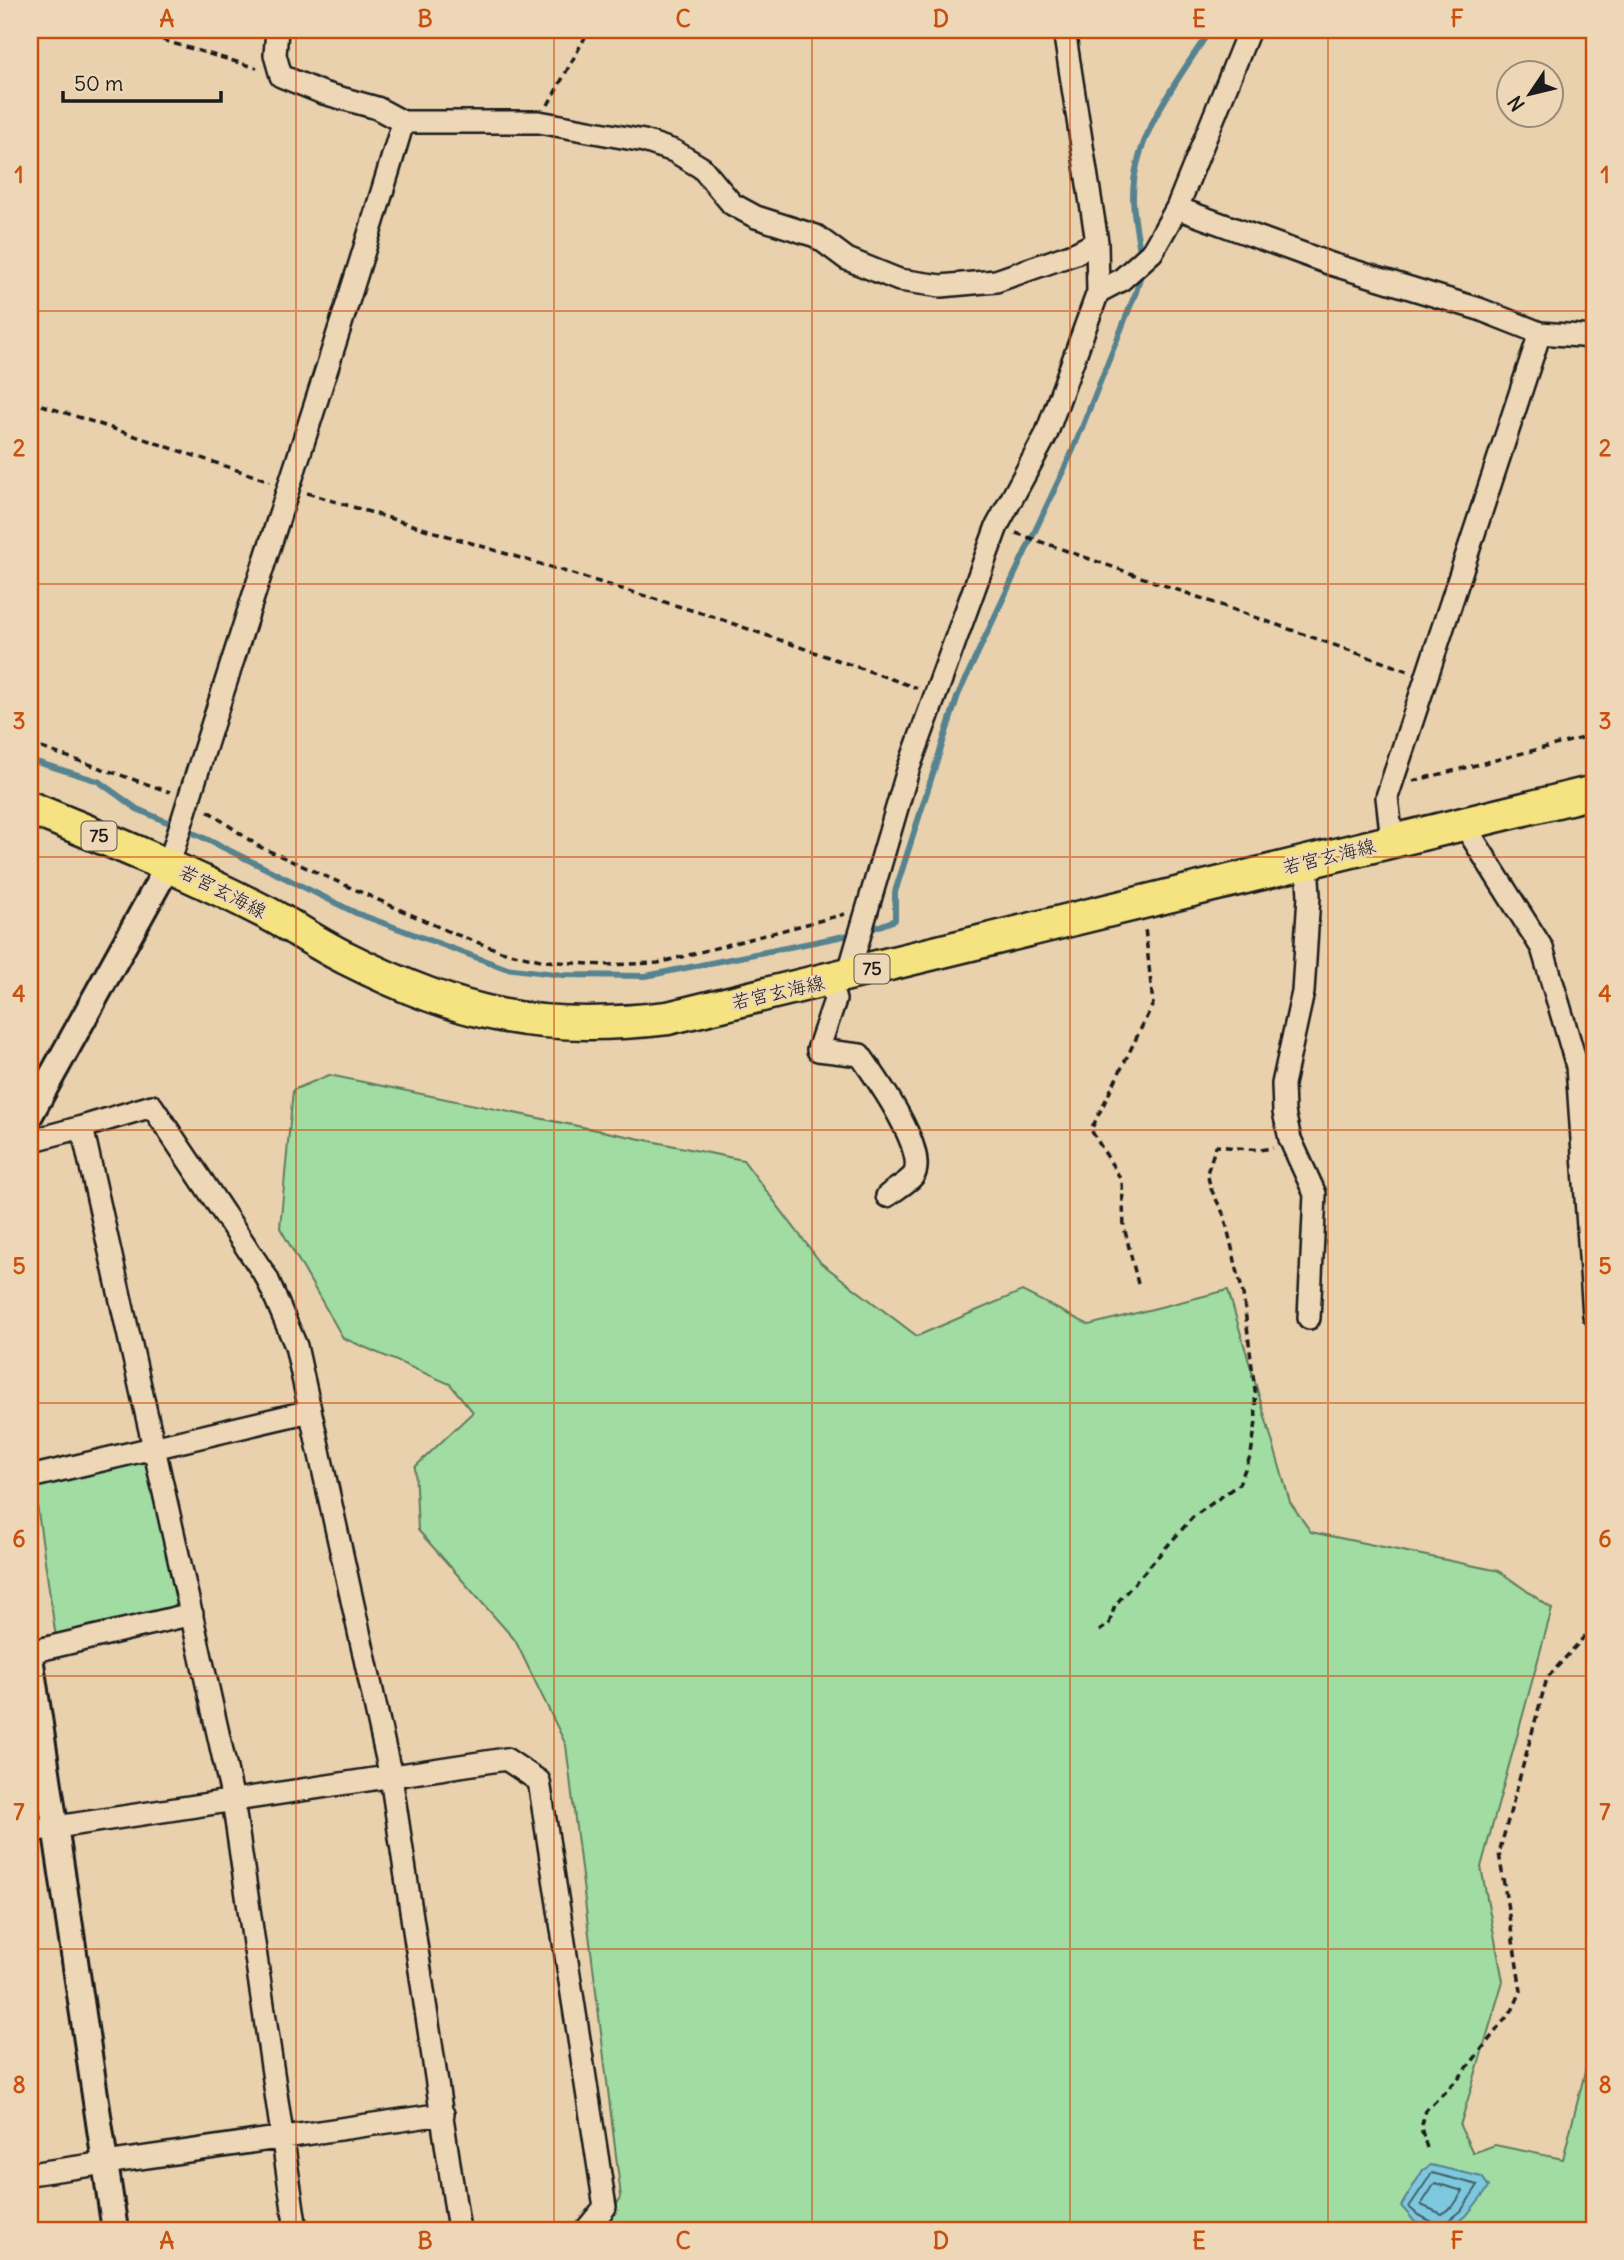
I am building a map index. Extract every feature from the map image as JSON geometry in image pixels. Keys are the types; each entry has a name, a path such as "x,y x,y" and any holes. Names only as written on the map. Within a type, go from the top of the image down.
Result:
{"main road":[{"name":"若宮玄海線","path":"30,808 169,864 267,912 344,958 423,993 469,1010 519,1020 589,1024 668,1018 1594,792"}],"street":[{"path":"277,30 275,55 281,76 323,93 377,108 403,122 539,122 644,141 674,151 702,168 732,204 756,217 816,236 847,259 899,280 941,286 996,281 1076,253 1097,242"},
{"path":"887,1196 914,1175 918,1160 911,1140 860,1055 818,1049 835,1000 839,977 864,916 908,770 997,526 1046,435 1098,292 1097,242 1064,30"},
{"path":"1098,292 1121,280 1152,252 1177,208 1249,30"},
{"path":"30,1115 169,864 287,486 354,292 403,122"},
{"path":"1177,208 1331,264 1479,309 1540,333 1594,337"},
{"path":"1392,841 1387,797 1540,333"},
{"path":"1463,823 1542,948 1577,1066 1594,1315"},
{"path":"1307,861 1310,895 1303,992 1283,1084 1284,1112 1290,1139 1315,1194 1309,1318"},
{"path":"30,1141 152,1106 267,1278 296,1346 391,1777 459,2230"},
{"path":"82,1127 233,1800 296,2230"},
{"path":"30,1477 310,1411"},
{"path":"30,1652 192,1614"},
{"path":"30,1657 115,2230"},
{"path":"30,1831 506,1759 539,1781 605,2207 586,2230"},
{"path":"30,2174 443,2114"}],"path":[{"path":"128,30 281,76"},
{"path":"539,122 589,30"},
{"path":"30,401 287,486 714,617 936,695"},
{"path":"997,526 1426,678"},
{"path":"1393,779 1412,781 1594,735"},
{"path":"30,744 189,798 258,846 452,933 501,951 545,961 603,965 658,963 706,953 841,914 864,916"},
{"path":"1135,904 1147,932 1153,1004 1091,1130 1122,1181 1124,1227 1138,1284"},
{"path":"1099,1631 1109,1624 1115,1605 1193,1517 1239,1484 1251,1454 1256,1422 1255,1391 1243,1294 1224,1215 1211,1189 1207,1173 1216,1146 1260,1150 1280,1147 1290,1139"},
{"path":"1427,2148 1421,2128 1426,2110 1459,2078 1513,2009 1521,1991 1499,1853 1547,1678 1594,1626"}],"green space":[{"path":"329,1075 743,1160 821,1263 917,1336 1022,1291 1089,1325 1228,1290 1290,1502 1311,1532 1499,1571 1552,1609 1481,1867 1503,1981 1460,2126 1473,2153 1495,2145 1563,2159 1590,2052 1594,1988 1594,2230 602,2230 621,2197 566,1745 515,1640 418,1530 415,1467 473,1412 450,1384 343,1338 280,1228 293,1090"},
{"path":"142,1461 149,1467 179,1604 173,1613 56,1638 34,1484"}],"water":[{"path":"1431,2165 1482,2177 1489,2187 1466,2216 1447,2230 1415,2222 1401,2206 1423,2170"}],"waterway":[{"path":"1141,257 1133,197 1141,152 1160,109 1210,30"},
{"path":"864,932 895,920 895,892 958,695 1073,450 1136,292 1143,267"},
{"path":"30,760 98,781 137,809 202,837 356,913 505,968 563,975 646,976 854,934"}]}
